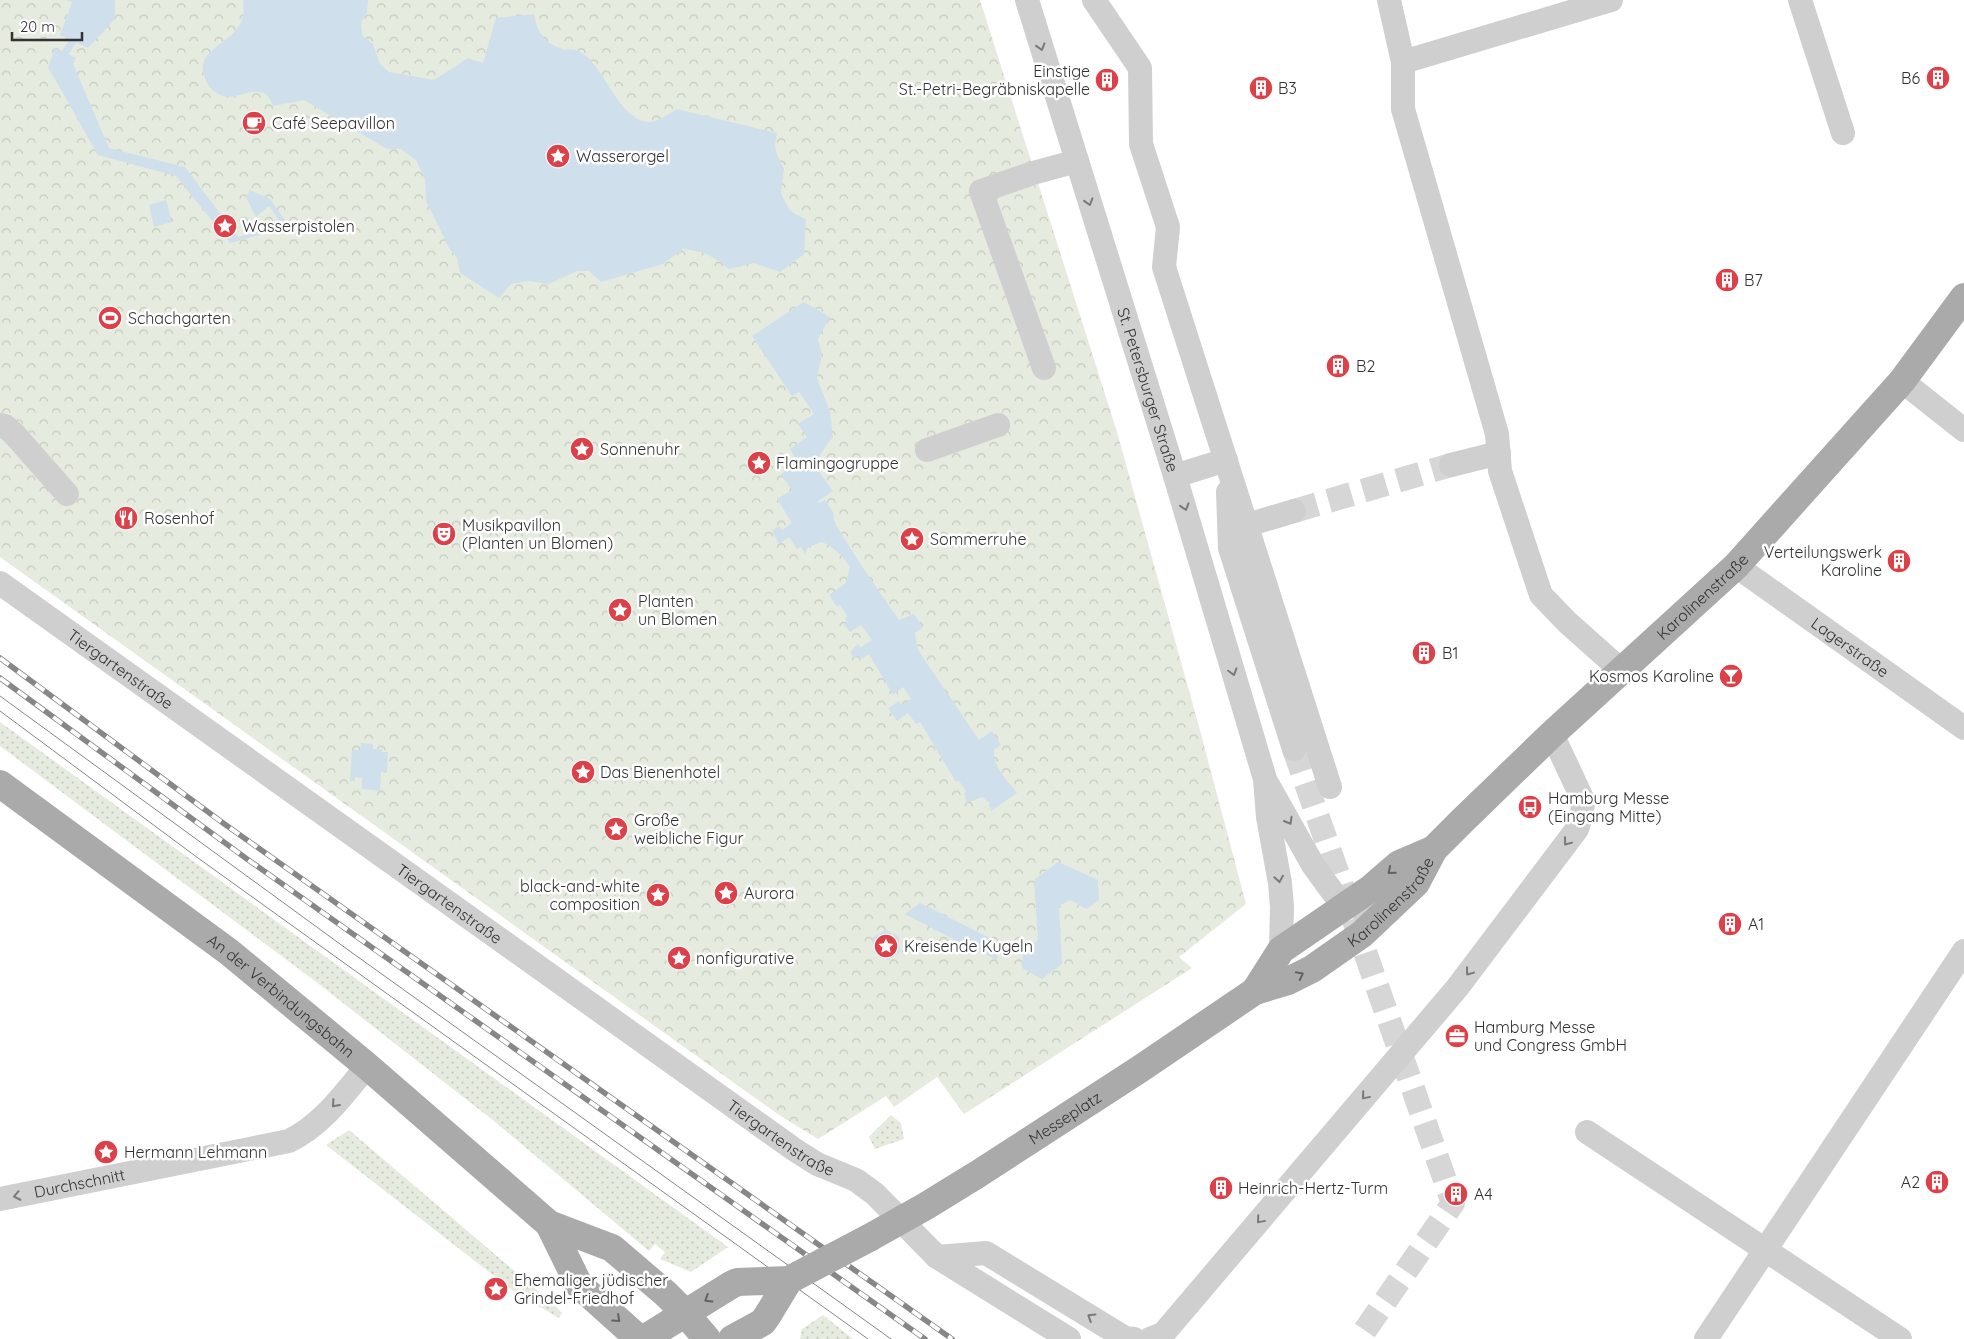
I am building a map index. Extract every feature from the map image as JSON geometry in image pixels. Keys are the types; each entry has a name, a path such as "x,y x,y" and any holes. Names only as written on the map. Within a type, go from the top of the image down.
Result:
{"main road":[{"name":"Karolinenstraße","path":"1341,950 1362,934 1416,883 1434,849 1552,734 1736,566 1902,381 1964,297"},
{"name":"An der Verbindungsbahn","path":"0,784 229,952 367,1066 549,1224 612,1248 666,1294 707,1339"},
{"name":"Karolinenstraße","path":"1322,923 1399,864 1434,849"},
{"name":"Messeplatz","path":"1255,991 1281,950 1322,923"},
{"name":"Messeplatz","path":"789,1280 902,1220 1002,1158 1148,1064 1255,991 1288,981 1312,970 1341,950"},
{"name":"An der Verbindungsbahn","path":"549,1224 579,1285 639,1339"},
{"path":"644,1339 737,1282 789,1280"},
{"path":"732,1339 763,1322 789,1280"}],"street":[{"name":"St. Petersburger Straße","path":"1027,0 1175,476 1264,779 1268,817 1280,884 1282,907 1281,950"},
{"path":"1094,0 1140,68 1141,144 1168,227 1164,267 1330,787"},
{"path":"1389,0 1403,62 1403,109 1497,434 1500,471 1541,595 1567,622 1622,671"},
{"path":"1403,62 1611,0"},
{"path":"1800,0 1843,133"},
{"path":"1044,368 981,191 1033,173 1077,162"},
{"path":"1902,381 1964,430"},
{"path":"0,425 5,426 14,434 67,494"},
{"path":"927,450 998,425"},
{"path":"1451,465 1499,453"},
{"path":"1175,476 1226,460"},
{"path":"1226,460 1230,548 1294,749"},
{"path":"1247,525 1294,511"},
{"name":"Lagerstraße","path":"1736,566 1964,728"},
{"name":"Tiergartenstraße","path":"0,583 795,1150 817,1164 856,1180 875,1194 937,1256 1066,1338"},
{"path":"1150,1339 1163,1334 1450,995 1577,828 1582,814 1583,800 1552,734"},
{"name":"St. Petersburger Straße","path":"1264,779 1326,884 1334,894 1348,904 1382,915"},
{"path":"1706,1339 1964,951"},
{"name":"Durchschnitt","path":"0,1199 289,1141 303,1134 319,1122 367,1066"},
{"path":"1587,1132 1900,1339"},
{"path":"937,1256 986,1253 1125,1338 1134,1339"}],"green space":[{"name":"Planten un Blomen","path":"0,0 980,0 1117,432 1246,904 1179,957 1192,968 964,1114 937,1077 894,1107 886,1096 818,1139 779,1115 0,557"},
{"path":"0,722 728,1247 691,1272 660,1259 665,1252 655,1244 649,1251 494,1121 315,981 0,746"},
{"path":"891,1115 901,1123 904,1139 875,1149 869,1137"},
{"path":"349,1130 552,1303 562,1313 559,1318 516,1293 326,1145"},
{"path":"823,1315 853,1339 800,1339 802,1329"}],"water":[{"path":"66,0 115,0 115,19 88,48 60,35 72,2"},
{"path":"243,0 368,0 367,13 361,22 362,35 373,44 380,64 389,72 434,80 468,58 483,63 496,18 534,14 539,30 545,39 554,46 574,50 585,55 592,62 620,103 636,118 646,122 654,122 677,109 777,133 775,145 777,155 784,169 781,194 789,209 806,219 804,254 780,272 754,263 729,269 708,255 683,249 663,264 601,282 589,271 577,271 549,284 529,281 511,284 499,298 460,273 457,258 449,248 426,201 425,179 416,160 401,149 387,149 304,100 273,106 269,97 258,91 230,97 220,95 211,88 206,81 203,71 204,63 207,56 234,33 239,26 243,14"},
{"path":"55,48 76,58 73,64 109,148 185,167 238,237 264,230 278,219 269,206 256,217 246,197 250,190 270,199 285,220 270,232 230,243 176,176 98,155 48,67"},
{"path":"166,200 172,222 154,227 149,205"},
{"path":"804,302 830,317 818,339 822,354 817,378 830,412 833,437 818,459 817,464 818,469 833,491 818,501 819,503 825,500 833,512 834,522 899,620 914,614 923,627 915,633 918,650 979,740 992,731 1001,745 994,750 998,768 1017,793 991,811 990,803 982,797 967,803 964,793 966,791 959,781 956,782 920,722 916,724 908,713 897,721 888,708 899,701 901,705 911,699 903,687 893,695 869,654 861,659 858,655 854,658 850,652 858,644 861,647 872,640 861,625 850,632 844,625 847,623 845,619 847,616 840,605 837,607 829,595 846,583 850,567 844,559 834,549 822,542 808,547 805,554 801,547 797,549 789,537 779,544 772,531 779,526 782,530 792,523 777,499 792,490 781,474 798,462 790,449 807,437 798,424 814,414 799,392 792,396 752,336"},
{"path":"361,743 373,744 373,749 382,749 382,752 388,752 387,772 381,772 380,791 362,789 362,778 355,777 355,781 350,781 352,750 360,750"},
{"path":"1058,862 1098,880 1099,900 1087,909 1070,900 1059,906 1062,964 1042,979 1022,968 1023,951 1038,940 1034,880"},
{"path":"920,903 998,942 997,960 977,950 968,955 954,947 953,939 905,914"},
{"path":"886,930 899,937 900,952 888,960 874,953 872,938"}],"waterway":[{"path":"65,53 73,41"}],"tunnel":[{"path":"1294,511 1451,465"},
{"path":"1294,749 1453,1203 1359,1339"}],"tram line":[{"path":"0,696 351,952 891,1339"},
{"path":"0,711 198,858 868,1339"}],"railway":[{"path":"0,658 223,823 952,1339"},
{"path":"0,678 247,859 925,1339"}],"place":[{"name":"B6","path":"1938,78"},
{"name":"Einstige St.-Petri-Begräbniskapelle","path":"1107,80"},
{"name":"B3","path":"1261,88"},
{"name":"Café Seepavillon","path":"254,123"},
{"name":"Wasserorgel","path":"558,156"},
{"name":"Wasserpistolen","path":"225,226"},
{"name":"B7","path":"1727,280"},
{"name":"Schachgarten","path":"110,318"},
{"name":"B2","path":"1338,366"},
{"name":"Sonnenuhr","path":"582,449"},
{"name":"Flamingogruppe","path":"759,463"},
{"name":"Rosenhof","path":"126,518"},
{"name":"Musikpavillon (Planten un Blomen)","path":"444,534"},
{"name":"Sommerruhe","path":"912,539"},
{"name":"Verteilungswerk Karoline","path":"1899,561"},
{"name":"Planten un Blomen","path":"620,610"},
{"name":"B1","path":"1424,653"},
{"name":"Kosmos Karoline","path":"1731,676"},
{"name":"Das Bienenhotel","path":"583,772"},
{"name":"Hamburg Messe (Eingang Mitte)","path":"1530,807"},
{"name":"Große weibliche Figur","path":"616,829"},
{"name":"Aurora","path":"726,893"},
{"name":"black-and-white composition","path":"658,895"},
{"name":"A1","path":"1730,924"},
{"name":"Kreisende Kugeln","path":"886,946"},
{"name":"nonfigurative","path":"679,958"},
{"name":"Hamburg Messe und Congress GmbH","path":"1457,1036"},
{"name":"Hermann Lehmann","path":"106,1152"},
{"name":"A2","path":"1937,1182"},
{"name":"Heinrich-Hertz-Turm","path":"1221,1188"},
{"name":"A4","path":"1456,1194"},
{"name":"Ehemaliger jüdischer Grindel-Friedhof","path":"496,1289"}]}
